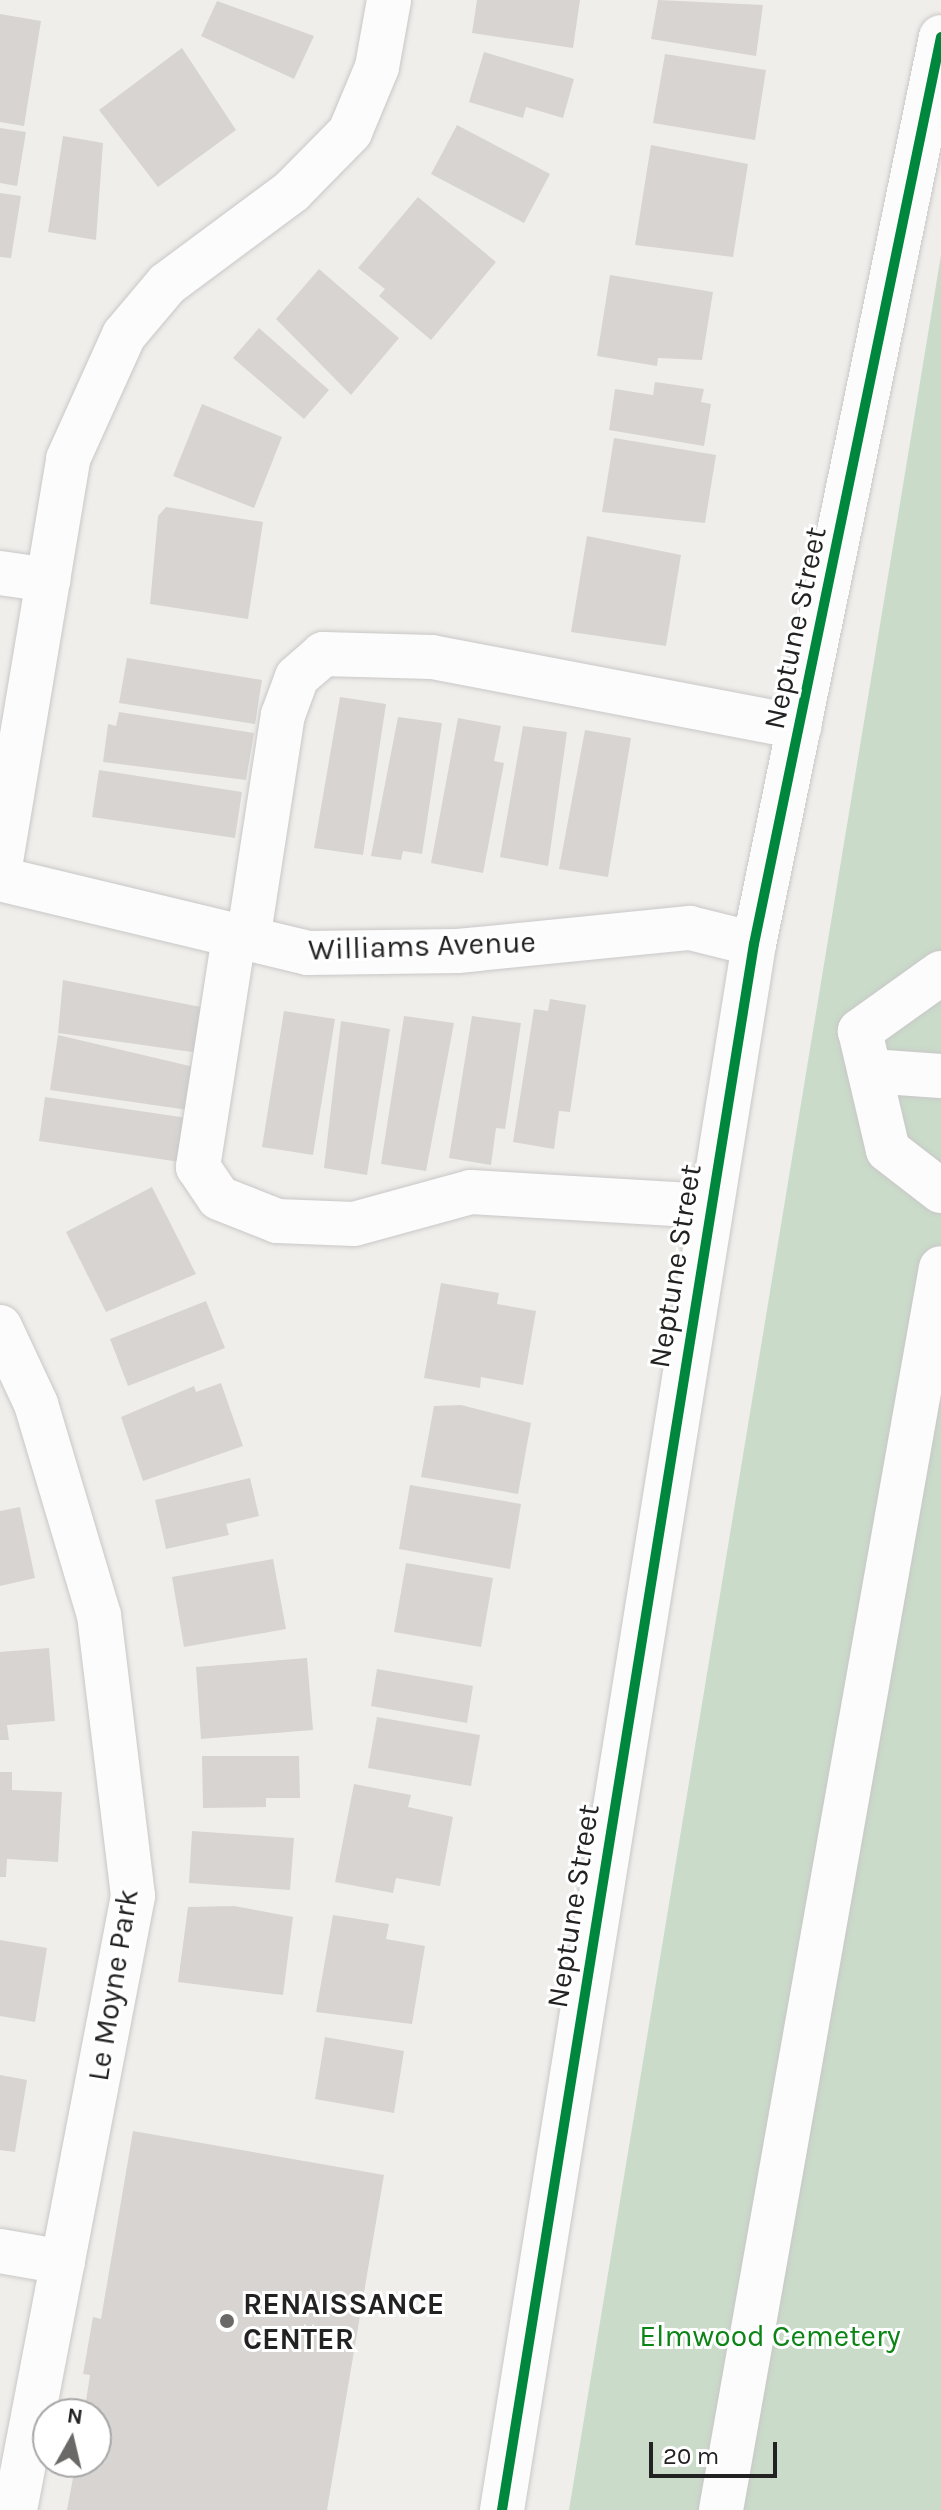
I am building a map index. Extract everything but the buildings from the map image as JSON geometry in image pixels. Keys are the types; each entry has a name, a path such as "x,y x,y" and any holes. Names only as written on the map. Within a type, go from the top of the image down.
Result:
{"street":[{"path":"0,867 68,459 124,335 167,284 292,191 350,132 377,67 389,0"},
{"name":"Neptune Street","path":"502,2510 708,1206 754,944 941,37"},
{"path":"0,573 48,580"},
{"path":"708,1206 471,1192 354,1224 277,1221 219,1198 198,1167 283,715 297,677 323,654 432,657 799,727"},
{"name":"Williams Avenue","path":"0,879 308,953 458,951 690,928 754,944"},
{"path":"941,973 860,1031 888,1150 941,1191"},
{"path":"870,1071 941,1076"},
{"path":"721,2510 941,1268"},
{"name":"Le Moyne Park","path":"0,1327 36,1404 99,1615 133,1896 15,2510"},
{"path":"0,2251 63,2262"}],"green space":[{"name":"Elmwood Cemetery","path":"941,255 941,2510 569,2510"}],"cycle path":[{"path":"502,2510 754,944 941,37"}],"place":[{"name":"RENAISSANCE CENTER","path":"227,2321"}]}
